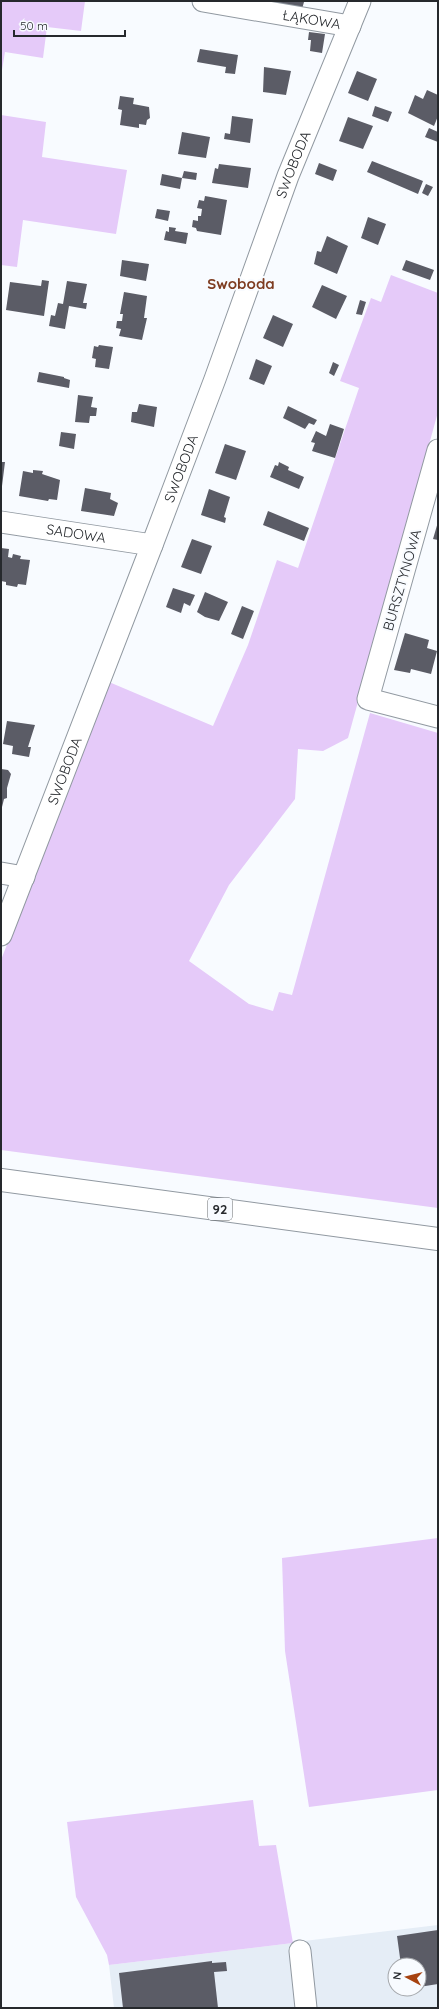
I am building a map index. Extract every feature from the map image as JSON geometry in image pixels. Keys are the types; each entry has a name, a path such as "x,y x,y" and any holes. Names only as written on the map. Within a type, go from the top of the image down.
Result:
{"main road":[{"name":"92","path":"1,1180 438,1239"}],"street":[{"name":"ŁĄKOWA","path":"203,1 350,26"},
{"name":"SWOBODA","path":"1,935 215,379 288,176 360,1"},
{"name":"BURSZTYNOWA","path":"437,457 368,699 438,717"},
{"name":"SADOWA","path":"1,522 152,545"},
{"path":"1,873 24,877"},
{"path":"300,1951 306,2008"}],"shaded area":[{"path":"1,1 85,1 81,31 47,27 43,58 5,52 1,76"},
{"path":"1,115 46,122 42,157 127,170 116,234 23,220 17,267 1,265"},
{"path":"391,275 438,293 438,412 348,738 323,751 298,749 295,799 229,885 189,961 249,1004 273,1011 279,992 292,995 370,713 438,733 438,1208 1,1150 1,960 109,682 213,726 248,645 277,560 298,568 359,388 340,381 371,298 381,302"},
{"path":"438,1538 438,1790 309,1807 285,1651 282,1558"},
{"path":"253,1800 259,1846 276,1845 293,1943 109,1965 107,1955 76,1897 67,1822"},
{"path":"438,1925 438,2008 312,2008 304,1941"},
{"path":"293,1943 301,2008 114,2008 109,1965"}],"building":[{"path":"277,1 304,2 302,9 276,5"},
{"path":"309,32 325,34 322,53 310,51 311,40 308,40"},
{"path":"200,49 238,55 235,74 225,73 226,67 197,62"},
{"path":"264,67 291,71 286,95 263,92"},
{"path":"357,71 377,79 368,101 348,93"},
{"path":"427,90 438,95 438,116 434,126 408,113 415,95 423,99"},
{"path":"120,96 134,98 133,104 149,107 150,118 147,120 146,125 139,124 139,128 120,125 122,110 118,109"},
{"path":"375,106 392,112 388,122 372,116"},
{"path":"232,116 253,119 250,143 224,139 225,133 230,134"},
{"path":"348,117 373,126 363,149 339,141"},
{"path":"429,128 438,132 438,142 425,137"},
{"path":"182,132 210,137 206,158 178,154"},
{"path":"372,161 423,181 418,194 367,172"},
{"path":"319,163 337,170 333,181 315,174"},
{"path":"219,164 251,168 248,188 212,183 215,168 218,169"},
{"path":"184,171 197,173 196,180 182,178"},
{"path":"162,174 182,178 180,189 160,185"},
{"path":"426,184 433,187 428,196 422,193"},
{"path":"205,196 227,200 221,235 197,231 196,228 192,227 193,220 198,221 198,216 201,216 202,209 197,208 199,200 204,201"},
{"path":"157,209 170,211 168,221 155,218"},
{"path":"368,217 386,224 378,245 361,238"},
{"path":"169,227 176,228 175,231 188,233 186,244 164,240 166,231 169,232"},
{"path":"327,236 348,246 337,274 314,264 317,251 321,252"},
{"path":"122,260 149,264 146,281 120,276"},
{"path":"406,260 434,270 430,280 402,270"},
{"path":"42,280 49,281 44,316 6,310 10,282 41,286"},
{"path":"67,281 87,284 83,303 87,303 86,309 69,306 65,329 49,326 51,315 55,316 58,303 63,304"},
{"path":"322,285 347,296 336,319 312,307"},
{"path":"124,292 147,296 144,318 147,318 142,340 119,336 121,329 116,328 117,321 122,321 123,314 120,314"},
{"path":"360,300 366,302 362,315 356,314"},
{"path":"273,315 293,324 283,347 263,338"},
{"path":"99,345 113,347 109,369 95,367 96,359 92,358 94,346 98,347"},
{"path":"256,359 272,366 264,385 249,379"},
{"path":"333,362 339,365 334,376 329,373"},
{"path":"39,372 64,377 70,380 69,388 37,382"},
{"path":"78,395 93,397 91,407 97,408 96,416 90,416 89,423 75,422"},
{"path":"139,404 157,407 154,427 131,422 132,412 137,412"},
{"path":"288,406 317,420 314,425 309,423 305,429 283,418"},
{"path":"330,424 344,429 335,458 312,451 315,443 311,442 316,431 326,436"},
{"path":"61,432 76,434 74,449 59,446"},
{"path":"225,444 246,451 236,480 215,473"},
{"path":"1,462 5,462 2,486 1,486"},
{"path":"279,462 289,467 288,470 304,477 299,489 270,477 275,465 278,466"},
{"path":"33,470 43,471 42,474 60,480 57,500 49,499 48,501 19,496 23,471 33,473"},
{"path":"85,488 111,493 110,499 118,503 114,516 81,511"},
{"path":"209,489 230,497 224,517 226,518 225,523 201,515"},
{"path":"268,511 309,528 304,541 263,525"},
{"path":"438,522 438,540 433,539"},
{"path":"192,539 212,546 201,574 181,567"},
{"path":"1,548 9,549 8,557 12,558 13,554 21,556 20,559 30,560 26,585 18,584 17,587 6,585 6,582 1,581"},
{"path":"173,588 195,595 190,606 184,603 181,613 166,607"},
{"path":"205,592 228,602 219,621 205,617 197,612"},
{"path":"242,606 254,611 243,639 231,634"},
{"path":"405,633 429,640 427,648 437,651 431,674 411,669 410,673 394,670"},
{"path":"7,721 35,725 28,747 31,747 29,757 12,754 13,746 3,744"},
{"path":"1,769 8,770 11,774 7,788 7,798 4,799 2,807"},
{"path":"438,1930 438,1984 427,1986 427,1957 400,1957 397,1936"},
{"path":"212,1961 212,1963 226,1962 227,1971 214,1972 218,2008 123,2008 119,1973"}],"district":[{"name":"Swoboda","path":"241,283"}]}
